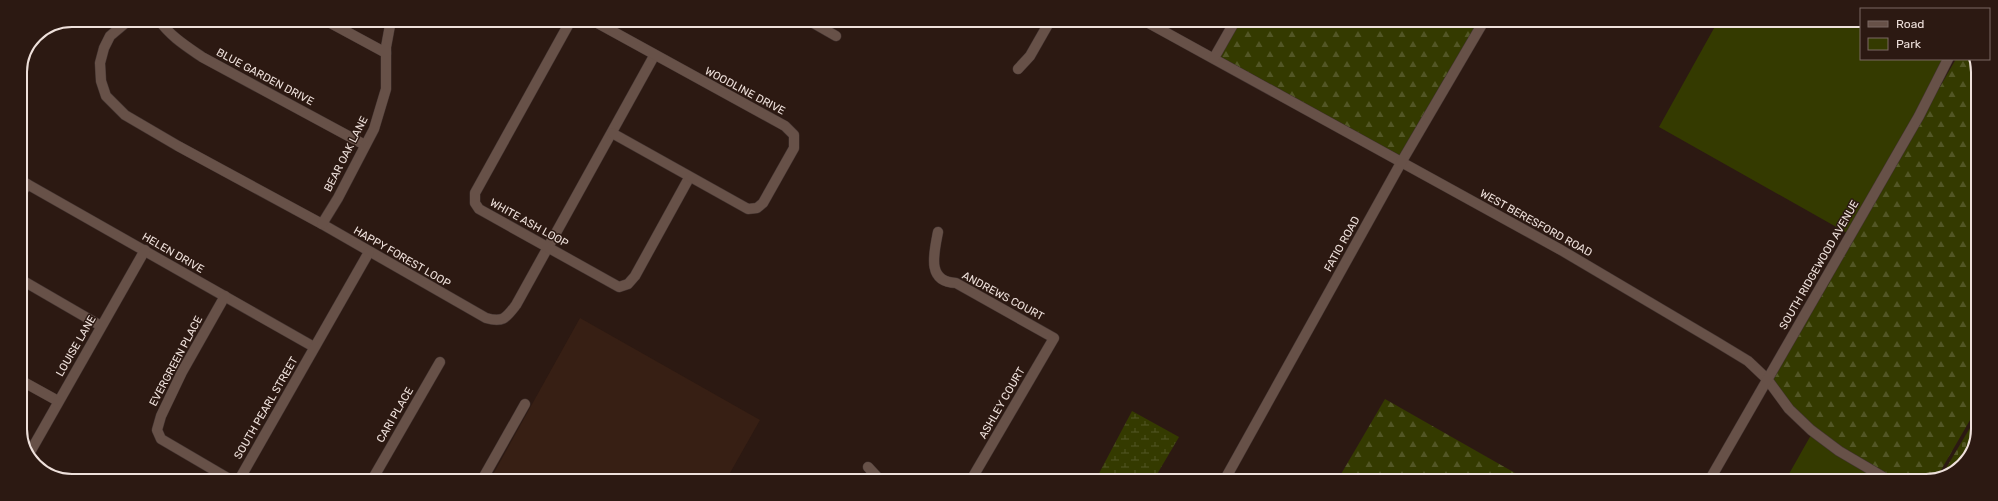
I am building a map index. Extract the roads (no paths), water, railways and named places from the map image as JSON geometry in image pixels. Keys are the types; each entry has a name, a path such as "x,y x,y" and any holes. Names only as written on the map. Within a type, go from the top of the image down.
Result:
{"street":[{"name":"HAPPY FOREST LOOP","path":"121,27 110,36 104,48 100,63 101,81 106,96 125,115 178,146 322,224 486,318 497,321 507,317 516,305 654,56"},
{"name":"BLUE GARDEN DRIVE","path":"163,27 182,44 202,56 366,145"},
{"path":"338,27 386,52"},
{"name":"BEAR OAK LANE","path":"322,224 338,198 374,129 386,89 386,52 390,27"},
{"name":"WHITE ASH LOOP","path":"567,27 475,193 475,203 479,208 619,287 628,284 635,276 689,178"},
{"name":"WOODLINE DRIVE","path":"604,27 654,56 785,126 794,135 794,148 763,203 757,208 748,210 689,178 612,133"},
{"path":"820,27 836,36"},
{"path":"1018,69 1030,56 1046,27"},
{"name":"WEST BERESFORD ROAD","path":"1157,27 1562,250 1748,361 1767,379 1790,409 1811,430 1839,451 1878,474"},
{"path":"1214,58 1232,27"},
{"name":"FATIO ROAD","path":"1228,474 1402,162 1481,27"},
{"name":"SOUTH RIDGEWOOD AVENUE","path":"1713,474 1919,116 1947,60"},
{"name":"HELEN DRIVE","path":"27,184 314,347"},
{"name":"ANDREWS COURT","path":"938,232 933,263 940,278 946,283 956,283 1054,338"},
{"name":"LOUISE LANE","path":"32,449 145,250"},
{"name":"SOUTH PEARL STREET","path":"242,474 369,252"},
{"path":"27,283 101,326"},
{"name":"EVERGREEN PLACE","path":"220,474 161,440 157,430 161,416 182,372 225,296"},
{"name":"ASHLEY COURT","path":"974,474 1054,338"},
{"name":"CARI PLACE","path":"375,474 440,362"},
{"path":"27,384 58,401"},
{"path":"485,474 525,404"},
{"path":"868,467 874,474"}]}
